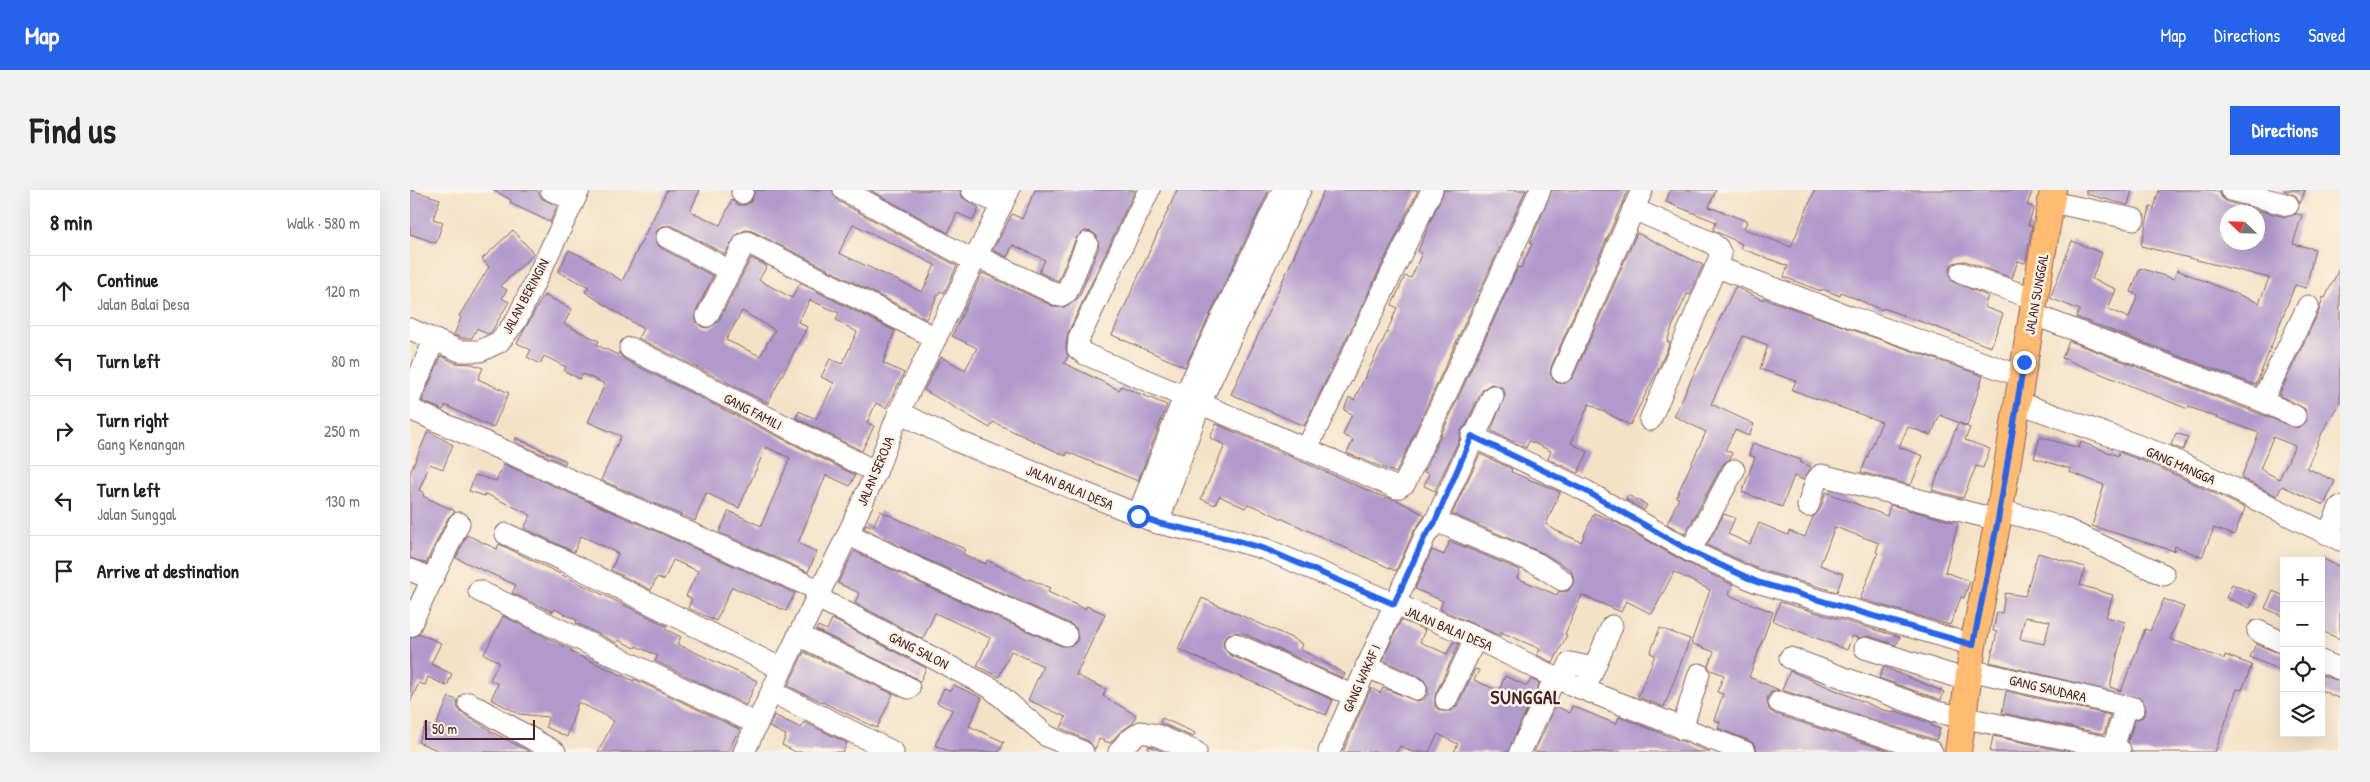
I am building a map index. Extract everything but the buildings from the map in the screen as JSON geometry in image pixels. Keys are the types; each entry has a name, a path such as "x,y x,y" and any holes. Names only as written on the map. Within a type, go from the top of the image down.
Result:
{"main road":[{"name":"JALAN SUNGGAL","path":"1958,752 1970,665 1998,515 2052,196"}],"street":[{"path":"551,190 577,195"},
{"path":"844,190 975,258 1060,296 1067,292 1087,243"},
{"path":"972,190 1005,198"},
{"path":"1149,190 1077,346 1085,354 1394,487 1403,486 1540,190"},
{"path":"1278,219 1283,190"},
{"path":"1138,516 1278,219 1300,190"},
{"path":"1306,448 1432,190"},
{"path":"1562,372 1642,190"},
{"path":"2231,190 2288,205"},
{"name":"JALAN BERINGIN","path":"410,329 460,351 470,352 490,348 504,338 516,321 577,195"},
{"path":"2052,196 2134,219"},
{"name":"JALAN SEROJA","path":"744,752 798,635 848,534 876,472 899,412 1005,198"},
{"path":"1633,209 1710,242 1718,248 1719,261 1650,420"},
{"path":"667,237 730,271"},
{"path":"707,316 744,244 748,243 936,338"},
{"path":"1719,261 1853,312 2023,369"},
{"path":"1961,274 2295,416"},
{"path":"2262,401 2308,306"},
{"path":"410,398 434,340"},
{"name":"GANG FAMILI","path":"630,348 876,472"},
{"name":"GANG WAKAF I","path":"1328,752 1425,536 1434,524 1472,436 1493,396"},
{"path":"1158,523 1192,400"},
{"name":"GANG MANGGA","path":"2017,402 2164,456 2334,537"},
{"name":"GANG SALON","path":"410,409 819,594 983,684 1047,736 1083,752"},
{"name":"JALAN BALAI DESA","path":"899,412 957,441 1138,516 1158,523 1265,549 1476,638 1559,680 1745,752"},
{"path":"1472,436 1584,490 1690,551 1757,582 1970,665"},
{"path":"1690,551 1734,470"},
{"path":"1808,506 1816,481 1821,475 1998,515 2061,527 2164,575"},
{"path":"2334,537 2340,507"},
{"path":"410,626 459,523"},
{"path":"1434,524 1443,524 1524,558 1562,580"},
{"path":"506,534 564,560 782,669"},
{"path":"848,534 918,569 1066,635"},
{"path":"410,570 432,579"},
{"path":"479,591 757,724"},
{"path":"1585,689 1612,626"},
{"path":"2258,631 2280,641"},
{"path":"798,635 909,688"},
{"path":"1446,700 1476,638"},
{"path":"1235,644 1354,696"},
{"path":"1865,648 1970,665"},
{"path":"1790,658 1937,712 1962,717"},
{"path":"2325,662 2340,669"},
{"path":"1520,752 1570,663 1593,668"},
{"name":"GANG SAUDARA","path":"1962,717 2117,749 2130,707 1970,665"},
{"path":"1366,666 1416,689"},
{"path":"1682,729 1699,674"},
{"path":"772,692 893,752"},
{"path":"1779,702 1932,752"},
{"path":"469,704 555,752"},
{"path":"1119,752 1127,742 1141,732 1156,735 1196,752"}],"district":[{"name":"SUNGGAL","path":"1526,697"}],"route":[{"path":"1138,516 1158,523 1265,549 1300,566 1394,604 1425,536 1434,524 1472,436 1584,490 1690,551 1757,582 1973,645 1998,520 2024,362"}]}
